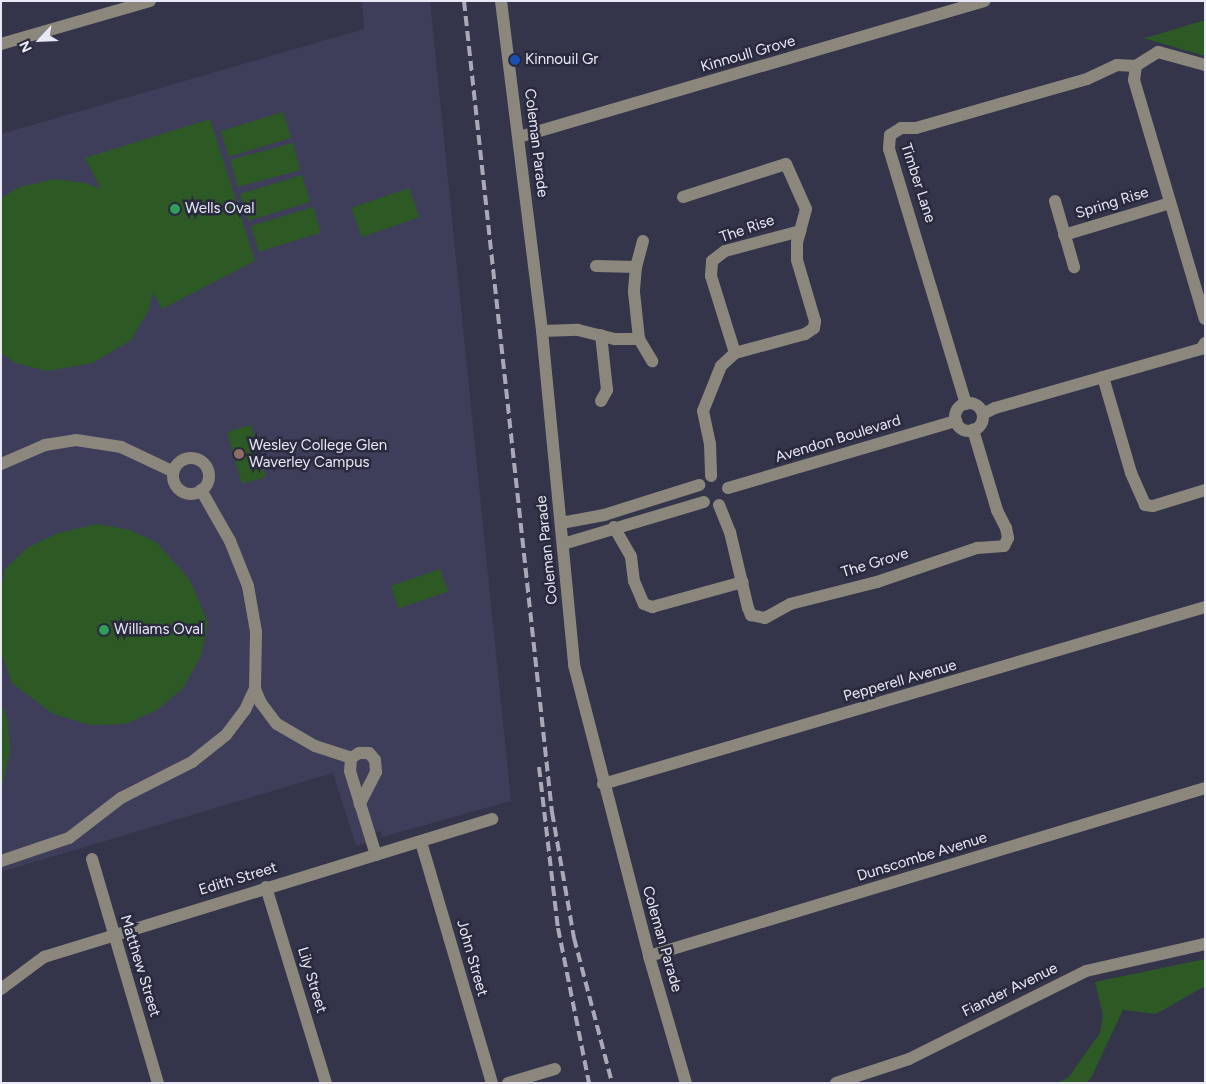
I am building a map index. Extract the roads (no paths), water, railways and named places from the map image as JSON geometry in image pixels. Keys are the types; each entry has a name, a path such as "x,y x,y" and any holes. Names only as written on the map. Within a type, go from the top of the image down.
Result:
{"street":[{"path":"1,44 150,1"},
{"name":"Coleman Parade","path":"501,1 542,331 574,665 648,956 686,1083"},
{"name":"Kinnoull Grove","path":"519,137 985,1"},
{"path":"1205,65 1158,52 1136,66 1134,80 1205,319"},
{"name":"Timber Lane","path":"966,404 889,149 890,135 900,128 916,128 1087,79 1117,65 1136,66"},
{"path":"683,197 786,164 806,209 800,231 797,260 815,321 814,328 805,334 735,354 721,366 703,411 710,444 711,476"},
{"name":"Spring Rise","path":"1054,201 1074,267"},
{"name":"Spring Rise","path":"1064,235 1170,202"},
{"name":"The Rise","path":"735,354 711,276 712,261 725,251 800,231"},
{"path":"643,241 636,267 634,292 639,339 652,361"},
{"path":"596,266 636,267"},
{"path":"542,331 578,330 601,335 639,339"},
{"path":"601,335 606,390 601,401"},
{"path":"983,414 1201,348 1205,343"},
{"path":"1103,377 1130,472 1145,504 1153,506 1205,490"},
{"path":"966,404 975,405 983,414 981,424 973,430 963,430 956,421 956,411 966,404"},
{"name":"Avendon Boulevard","path":"728,488 956,421"},
{"name":"The Grove","path":"719,505 743,582 751,615 765,618 790,604 877,582 977,548 1004,546 1008,538 1006,528 996,510 973,430"},
{"path":"1,464 44,445 76,440 121,447 172,471"},
{"path":"172,471 186,459 202,462 208,479 201,490"},
{"path":"172,471 174,482 185,492 201,490"},
{"path":"561,524 604,515 699,485 711,476 721,478 728,488 726,498 719,505 704,502 614,527 563,544"},
{"path":"699,485 698,493 704,502"},
{"path":"1,861 69,838 121,798 192,762 226,735 245,710 255,688 256,632 248,586 230,542 201,490"},
{"path":"614,527 631,557 634,581 644,604 652,607 743,582"},
{"name":"Pepperell Avenue","path":"603,784 1205,606"},
{"path":"255,688 268,714 283,728 315,746 351,758"},
{"path":"351,758 359,753 369,753 375,760 373,784 360,804"},
{"path":"351,758 350,771 376,855"},
{"name":"Dunscombe Avenue","path":"648,956 1205,788"},
{"name":"Edith Street","path":"1,989 44,957 266,887 421,842 492,819"},
{"name":"John Street","path":"421,842 492,1083"},
{"name":"Matthew Street","path":"92,860 158,1083"},
{"name":"Lily Street","path":"266,887 326,1083"},
{"name":"Fiander Avenue","path":"836,1083 909,1059 1086,971 1205,944"},
{"path":"508,1083 555,1069"}],"railway":[{"path":"464,1 552,812 574,938 612,1083"},
{"path":"539,767 558,928 589,1083"}],"place":[{"name":"Kinnouil Gr","path":"515,60"},
{"name":"Wells Oval","path":"175,209"},
{"name":"Wesley College Glen Waverley Campus","path":"239,454"},
{"name":"Williams Oval","path":"104,630"}]}
